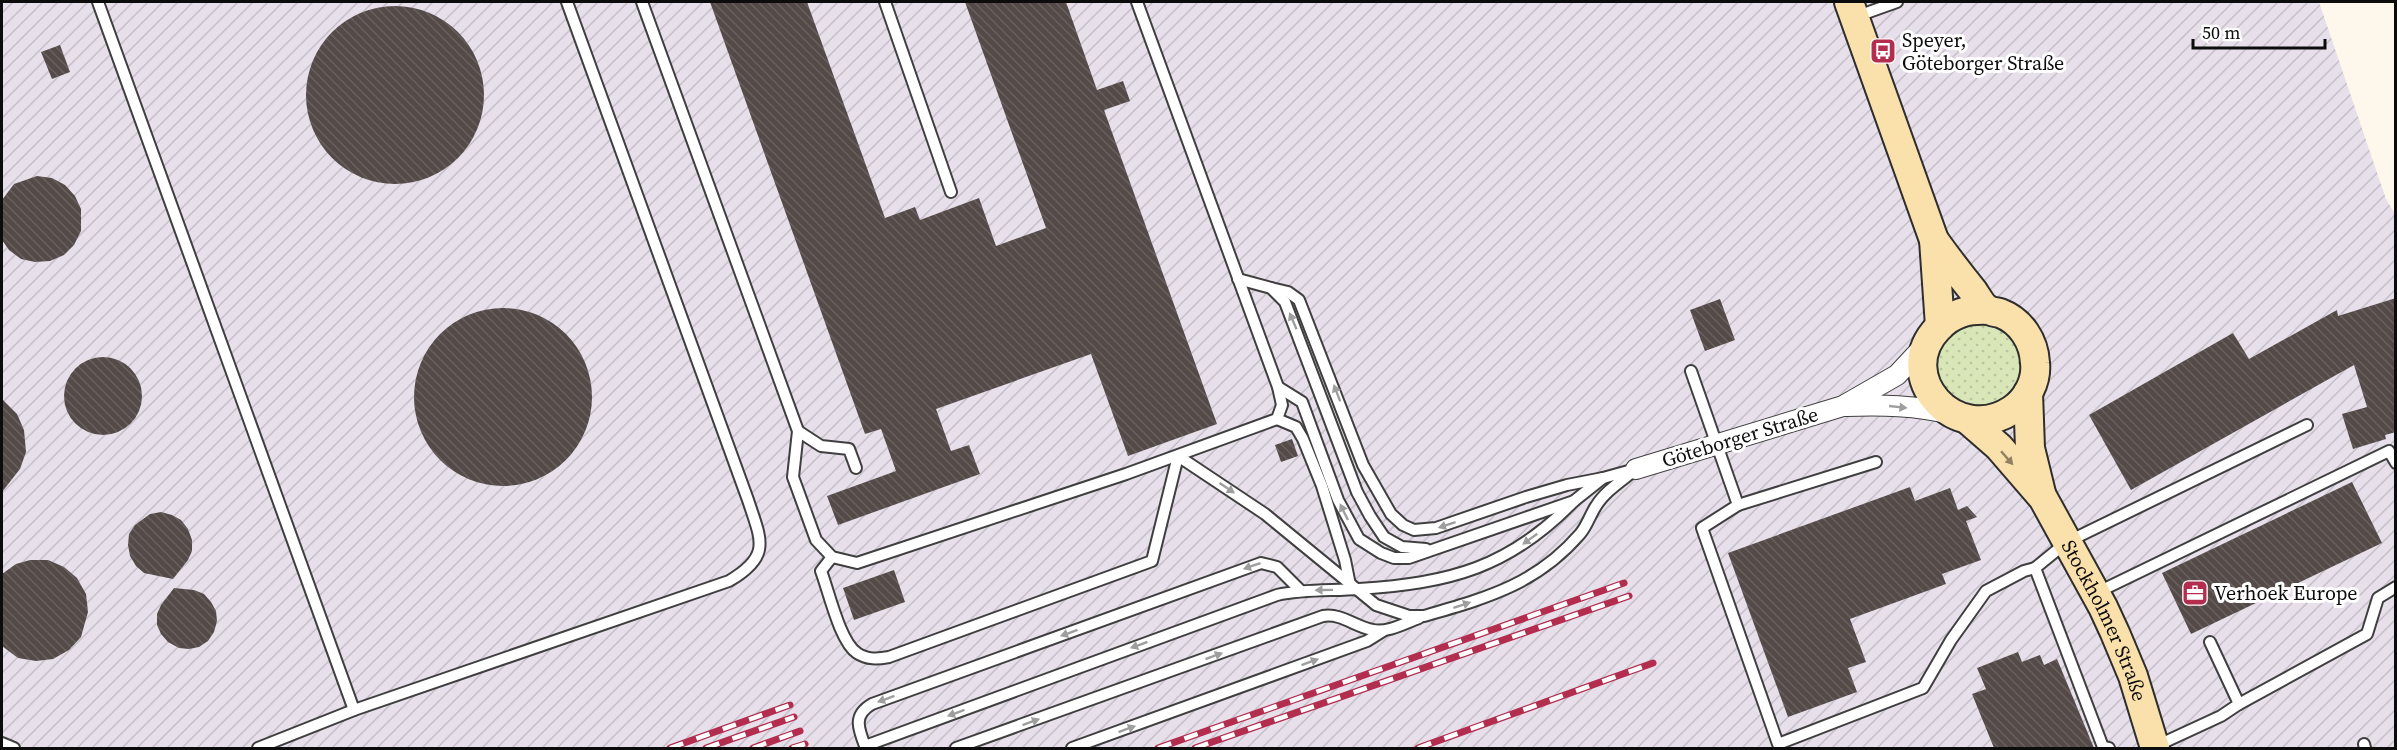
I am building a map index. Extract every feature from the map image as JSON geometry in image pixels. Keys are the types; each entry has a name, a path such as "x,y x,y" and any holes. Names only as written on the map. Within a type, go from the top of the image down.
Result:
{"street":[{"name":"Stockholmer Straße","path":"1851,10 1934,240 1988,310"},
{"name":"Stockholmer Straße","path":"1934,240 1934,334 1924,356 1926,383 1932,396 1999,447 2043,498 2096,593 2133,676 2153,748"},
{"name":"Stockholmer Straße","path":"1934,334 1960,312 1974,309 1988,310 2013,320 2023,329 2035,354 2034,381 2028,393 2030,448 2043,498"},
{"name":"Göteborger Straße","path":"1636,469 1843,406 1897,375 1934,334"},
{"path":"1960,417 1986,421 2003,416 2017,407 2028,393"},
{"name":"Göteborger Straße","path":"1843,406 1880,405 1930,408 1960,417"}],"lane":[{"path":"98,2 354,710"},
{"path":"258,748 354,710 729,580 749,568 759,555 759,534 748,500 567,2"},
{"path":"642,2 798,431 793,477 816,540 832,557 857,563 1178,456 1276,419 1296,427 1303,439 1322,486 1353,587"},
{"path":"885,2 951,192"},
{"path":"1137,2 1278,387 1282,405 1276,419"},
{"path":"1851,10 1897,2"},
{"path":"1238,279 1288,292 1299,300 1363,465 1391,514 1403,525 1414,530 1436,528 1526,497 1636,469"},
{"path":"1271,288 1285,302 1358,492 1370,516 1384,537 1402,547 1417,550 1435,549"},
{"path":"1691,371 1738,505"},
{"path":"1278,387 1302,402 1338,500 1359,539 1375,550 1394,558 1408,558 1574,501"},
{"path":"1876,462 1738,505 1702,528 1778,744 1923,688 1951,640 1986,591 2024,571 2035,568 2067,542 2307,425"},
{"path":"798,431 821,446 849,449 856,468"},
{"path":"2096,593 2120,579 2389,451 2396,463"},
{"path":"832,557 822,571 848,646 858,654 872,659 889,657 1152,561 1178,456"},
{"path":"1178,456 1265,514 1376,605 1409,616 1424,616"},
{"path":"1072,748 1366,642 1385,630 1511,587 1543,570 1582,532 1596,505 1606,494 1636,469"},
{"path":"1300,590 1276,567 1261,563 872,704 864,709 859,718 860,733 866,747 1276,595 1300,590 1411,585 1445,578 1480,567 1513,551 1556,519 1574,501 1604,478"},
{"path":"2035,568 2103,747 2109,748"},
{"path":"2153,748 2221,716 2367,634 2378,598 2396,587"},
{"path":"956,748 1323,616 1333,614 1374,631 1385,630"},
{"path":"2210,642 2240,704"},
{"path":"2,742 14,748"}],"shaded area":[{"path":"2,2 2319,2 2386,199 2395,214 2395,748 2,748"}],"green space":[{"path":"1972,322 1988,322 2011,334 2020,348 2023,365 2020,382 2011,396 1988,408 1972,408 1956,401 1944,389 1937,373 1937,357 1944,341 1956,329"}],"building":[{"path":"710,2 807,2 885,218 915,207 920,220 979,198 996,246 1046,228 965,2 1066,2 1097,90 1123,81 1130,101 1104,110 1217,424 1128,456 1091,354 936,409 951,451 969,445 980,474 838,525 827,496 896,471 881,429 865,434"},
{"path":"395,6 412,7 429,12 458,32 478,61 483,78 483,112 478,129 458,158 429,178 412,183 395,184 378,183 361,178 332,158 312,129 307,112 306,95 307,78 312,61 332,32 361,12 378,7"},
{"path":"60,45 70,72 52,79 41,52"},
{"path":"37,176 52,178 65,185 75,196 81,209 81,231 74,245 64,255 50,261 35,262 21,259 9,250 2,240 2,200 14,184"},
{"path":"2396,298 2396,432 2385,435 2386,439 2353,449 2342,414 2367,407 2354,365 2131,490 2089,415 2233,333 2249,359 2337,310 2338,316"},
{"path":"1720,299 1735,340 1705,351 1690,310"},
{"path":"503,308 520,309 537,314 566,334 586,363 591,380 591,414 586,431 566,460 537,480 520,485 503,486 486,485 469,480 440,460 420,431 415,414 414,397 415,380 420,363 440,334 469,314 486,309"},
{"path":"103,357 118,360 131,368 139,381 142,396 139,411 131,424 118,432 103,435 88,432 75,424 67,411 64,396 67,381 75,368 88,360"},
{"path":"2,399 17,414 24,430 26,452 20,469 2,492"},
{"path":"1292,439 1298,456 1281,462 1275,445"},
{"path":"2352,482 2382,543 2191,634 2162,573"},
{"path":"1910,487 1915,501 1950,488 1958,510 1967,506 1977,517 1966,521 1981,560 1942,574 1946,584 1850,619 1866,662 1848,668 1857,692 1788,717 1728,553"},
{"path":"161,512 181,520 192,540 192,551 188,560 173,579 144,573 130,556 128,545 129,534 135,525 150,514"},
{"path":"30,560 48,560 64,567 77,578 86,594 88,612 81,637 69,650 53,659 36,661 18,658 2,646 2,574 16,564"},
{"path":"894,570 905,602 854,620 843,588"},
{"path":"174,588 194,590 204,594 216,611 217,621 214,632 208,641 199,647 179,648 168,642 157,625 157,614 161,605"},
{"path":"2018,652 2022,662 2040,655 2044,665 2057,659 2094,748 1994,748 1972,694 1986,689 1977,668"}],"railway":[{"path":"1158,748 1624,583"},
{"path":"1195,748 1629,596"},
{"path":"1418,748 1653,663"},
{"path":"670,748 790,705"},
{"path":"706,748 794,717"},
{"path":"753,748 800,731"},
{"path":"792,748 805,744"}],"place":[{"name":"Speyer, Göteborger Straße","path":"1883,51"},
{"name":"Verhoek Europe","path":"2195,593"}]}
